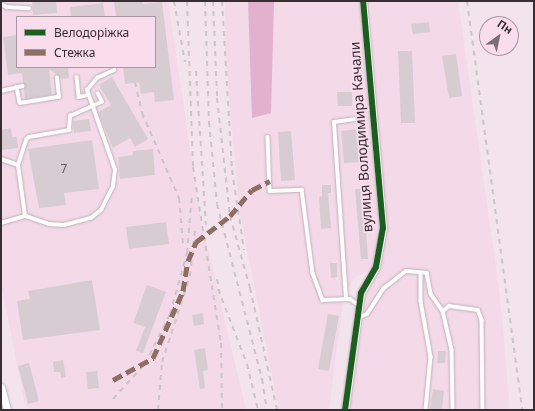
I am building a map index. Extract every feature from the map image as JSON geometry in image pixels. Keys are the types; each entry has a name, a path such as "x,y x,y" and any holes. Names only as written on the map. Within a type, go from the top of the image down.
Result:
{"street":[{"name":"вулиця Володимира Качали","path":"346,410 361,293 376,267 383,228 363,1"},
{"path":"1,387 7,410"}],"lane":[{"path":"1,4 29,8"},
{"path":"1,223 25,216 48,224 64,225 91,218 108,199 115,170 92,108 88,95 88,85 114,70"},
{"path":"77,77 79,97 88,95"},
{"path":"1,91 20,86 20,102 58,97 57,78"},
{"path":"25,216 18,165 29,137 69,130 70,116 75,111 92,108 102,102 98,94"},
{"path":"346,299 334,122 361,118"},
{"path":"268,137 270,191 302,190 313,273 323,300 346,299 359,305"},
{"path":"1,158 18,165"},
{"path":"357,319 367,314 383,289 400,273 406,271 421,275 427,273 431,294 443,311 452,350 453,410"},
{"path":"421,275 421,301 431,358 426,410"},
{"path":"443,311 449,306 478,310 482,320 483,410"}],"shaded area":[{"path":"1,1 168,1 200,215 246,410 32,410 25,405 1,283"},
{"path":"225,1 359,1 378,227 373,268 357,276 344,293 329,410 279,410 240,214 225,50"},
{"path":"248,1 274,1 271,113 252,118"},
{"path":"370,1 458,1 500,296 510,410 349,410 367,296 380,267 387,229"}],"building":[{"path":"32,1 56,1 57,13 33,15"},
{"path":"114,1 142,1 143,4 162,2 174,100 155,102 154,92 141,94 139,82 125,84 123,68 156,68 156,16 116,16"},
{"path":"103,3 105,16 71,16 70,7"},
{"path":"429,22 430,32 413,34 411,24"},
{"path":"16,35 16,68 68,68 69,78 63,79 49,69 52,95 25,99 22,73 8,75 3,37"},
{"path":"398,51 412,51 415,123 401,123"},
{"path":"456,54 462,96 449,98 442,56"},
{"path":"112,77 148,139 135,147 130,138 113,148 98,112 111,105 99,85"},
{"path":"337,92 352,92 352,106 338,106"},
{"path":"89,119 91,131 74,133 73,121"},
{"path":"11,128 12,137 17,137 18,148 1,150 1,130"},
{"path":"357,129 360,162 344,163 341,131"},
{"path":"291,131 295,180 281,181 278,132"},
{"path":"92,140 99,189 64,193 66,205 39,208 28,149"},
{"path":"153,149 155,175 120,179 118,157 133,155 133,151"},
{"path":"322,185 331,185 331,193 328,193 331,228 321,229 319,197 322,196"},
{"path":"355,189 363,189 368,259 361,259"},
{"path":"166,222 169,244 129,249 126,227"},
{"path":"330,263 337,263 337,277 331,278"},
{"path":"92,280 100,330 23,340 17,301 30,299 28,291"},
{"path":"147,285 166,292 143,353 136,351 145,327 133,323"},
{"path":"203,313 204,324 194,326 192,315"},
{"path":"328,314 339,316 329,371 318,369"},
{"path":"205,348 208,370 203,371 205,388 200,389 194,350"},
{"path":"438,351 446,351 445,363 437,363"},
{"path":"63,360 66,377 61,378 60,372 54,372 53,362"},
{"path":"29,363 39,401 28,404 18,366"},
{"path":"97,371 99,388 88,389 86,372"},
{"path":"433,389 444,391 442,410 430,410"}],"railway":[{"path":"174,1 185,62"},
{"path":"187,1 193,167 221,343 222,410"},
{"path":"205,1 209,122 217,204 262,379 267,410"},
{"path":"213,1 217,98 230,216 250,288 277,410"},
{"path":"222,1 232,170 244,250"},
{"path":"467,1 522,410"},
{"path":"196,71 206,225"},
{"path":"135,82 142,113 179,198 183,243"},
{"path":"113,399 145,364 170,314 187,253 192,194"},
{"path":"158,410 162,362 190,276 195,231"},
{"path":"217,279 220,294"},
{"path":"218,289 247,364 258,410"}],"marked path":[{"path":"113,380 153,358 183,291 188,261 196,242 230,216 252,190 270,181"}],"cycle path":[{"path":"345,410 361,293 376,267 383,228 363,1"}]}
